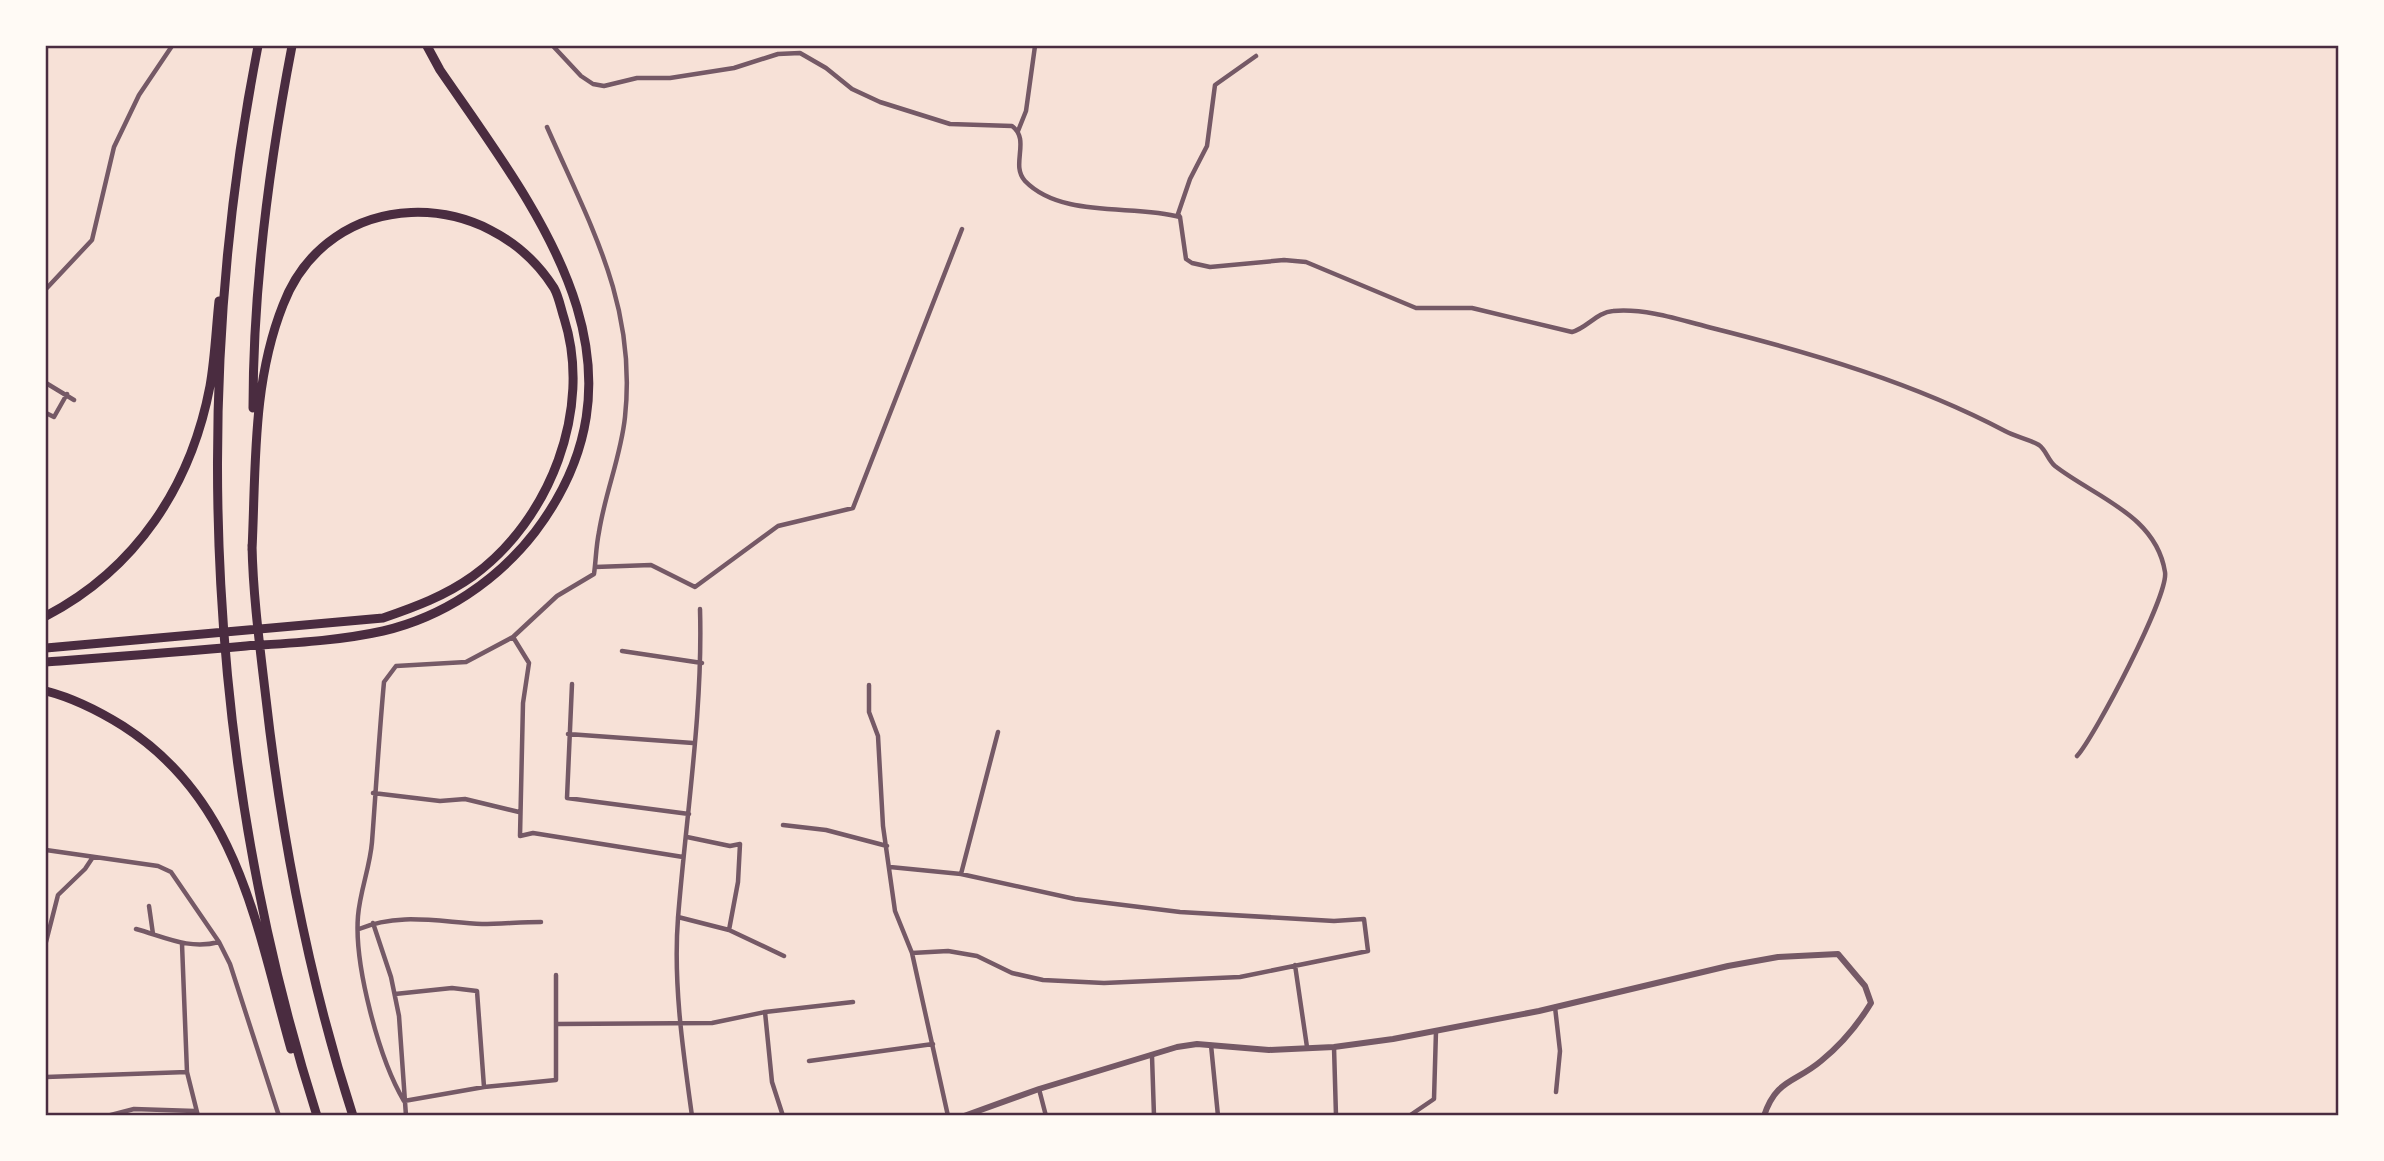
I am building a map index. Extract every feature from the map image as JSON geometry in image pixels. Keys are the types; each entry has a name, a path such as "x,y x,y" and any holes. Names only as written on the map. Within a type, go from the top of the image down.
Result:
{"highway":[{"path":"46,616 74,601 134,549 164,509 182,475 197,436 210,385 241,136 258,46"},
{"path":"292,46 273,141 259,272 253,403 253,550 274,773 302,926 332,1052 353,1115"},
{"path":"46,662 330,639 384,631 436,613 482,586 517,556 543,522 562,488 578,448 583,425 588,371 583,330 569,278 547,230 440,70 427,46"},
{"path":"241,136 226,270 219,402 219,551 223,606 240,778 269,933 299,1061 315,1115"},
{"path":"46,648 383,618 432,601 475,575 531,514 564,446 571,412 574,374 569,335 555,290 532,262 507,240 480,225 448,214 415,211 383,215 354,225 335,237 301,270 284,303 268,346 259,400 253,550"},
{"path":"46,691 100,712 136,735 174,766 201,798 223,833 241,872 295,1064 315,1115"}],"street":[{"path":"46,289 92,240 114,147 139,95 172,46"},
{"path":"553,46 580,76 604,86 636,78 670,78 734,68 778,54 800,53 826,68 852,89 880,102 950,124 1003,125 1018,131"},
{"path":"1035,46 1026,111 1018,131 1021,145 1020,173 1026,182 1075,205 1180,217"},
{"path":"1256,56 1215,85 1207,146 1190,179 1178,214 1186,259 1199,266 1284,260 1306,262 1416,308 1472,308 1572,332 1595,317 1614,311 1632,311 1742,335 1870,373 2040,446 2052,464 2106,497 2145,529 2166,576 2151,623 2098,724 2077,756"},
{"path":"404,1101 392,1080 379,1042 363,970 358,915 370,869 373,793 384,682 396,666 466,662 513,637 557,596 594,574 598,532 625,419 628,374 625,335 613,277 547,127"},
{"path":"595,566 651,565 695,587 778,526 853,508 962,229"},
{"path":"46,383 74,400"},
{"path":"46,413 54,417 67,394"},
{"path":"692,1115 677,971 678,917 702,663 700,609"},
{"path":"513,637 529,663 523,703 520,836 533,833 683,857"},
{"path":"622,650 702,663"},
{"path":"572,684 566,799 689,814"},
{"path":"869,685 869,712 878,736 895,911 912,953 948,1115"},
{"path":"961,874 998,733"},
{"path":"568,734 693,743"},
{"path":"373,793 440,801 466,799 519,812"},
{"path":"783,825 826,830 887,846"},
{"path":"687,837 730,846 740,844 729,930"},
{"path":"46,850 159,866 171,872 219,942 230,964 279,1115"},
{"path":"46,942 58,895 85,869 93,857"},
{"path":"890,867 961,874 1075,900 1180,912 1334,921 1364,919 1368,951 1240,977 1104,983 1043,980 1012,973 976,956 948,951 912,953"},
{"path":"149,906 153,934"},
{"path":"678,917 729,930 784,956"},
{"path":"359,929 373,923 403,918 483,924 541,922"},
{"path":"373,923 399,1016 406,1115"},
{"path":"136,929 182,944 202,946 219,942"},
{"path":"107,1115 134,1109 197,1113 187,1072 182,944"},
{"path":"964,1115 1039,1088 1197,1044 1269,1050 1307,1046 1334,1047 1436,1031 1555,1007 1728,966 1778,957 1838,954 1865,986 1871,1003 1853,1032 1819,1063 1776,1088 1764,1115"},
{"path":"1295,965 1307,1046"},
{"path":"404,1101 484,1087 556,1080 556,975"},
{"path":"395,994 452,988 477,991 484,1087"},
{"path":"557,1024 712,1023 765,1012 853,1002"},
{"path":"1555,1007 1560,1051 1556,1092"},
{"path":"765,1012 772,1082 783,1115"},
{"path":"1409,1115 1434,1099 1436,1031"},
{"path":"809,1061 933,1044"},
{"path":"1211,1045 1219,1115"},
{"path":"1334,1047 1336,1115"},
{"path":"1152,1056 1154,1115"},
{"path":"46,1077 187,1072"},
{"path":"1039,1088 1046,1115"}]}
